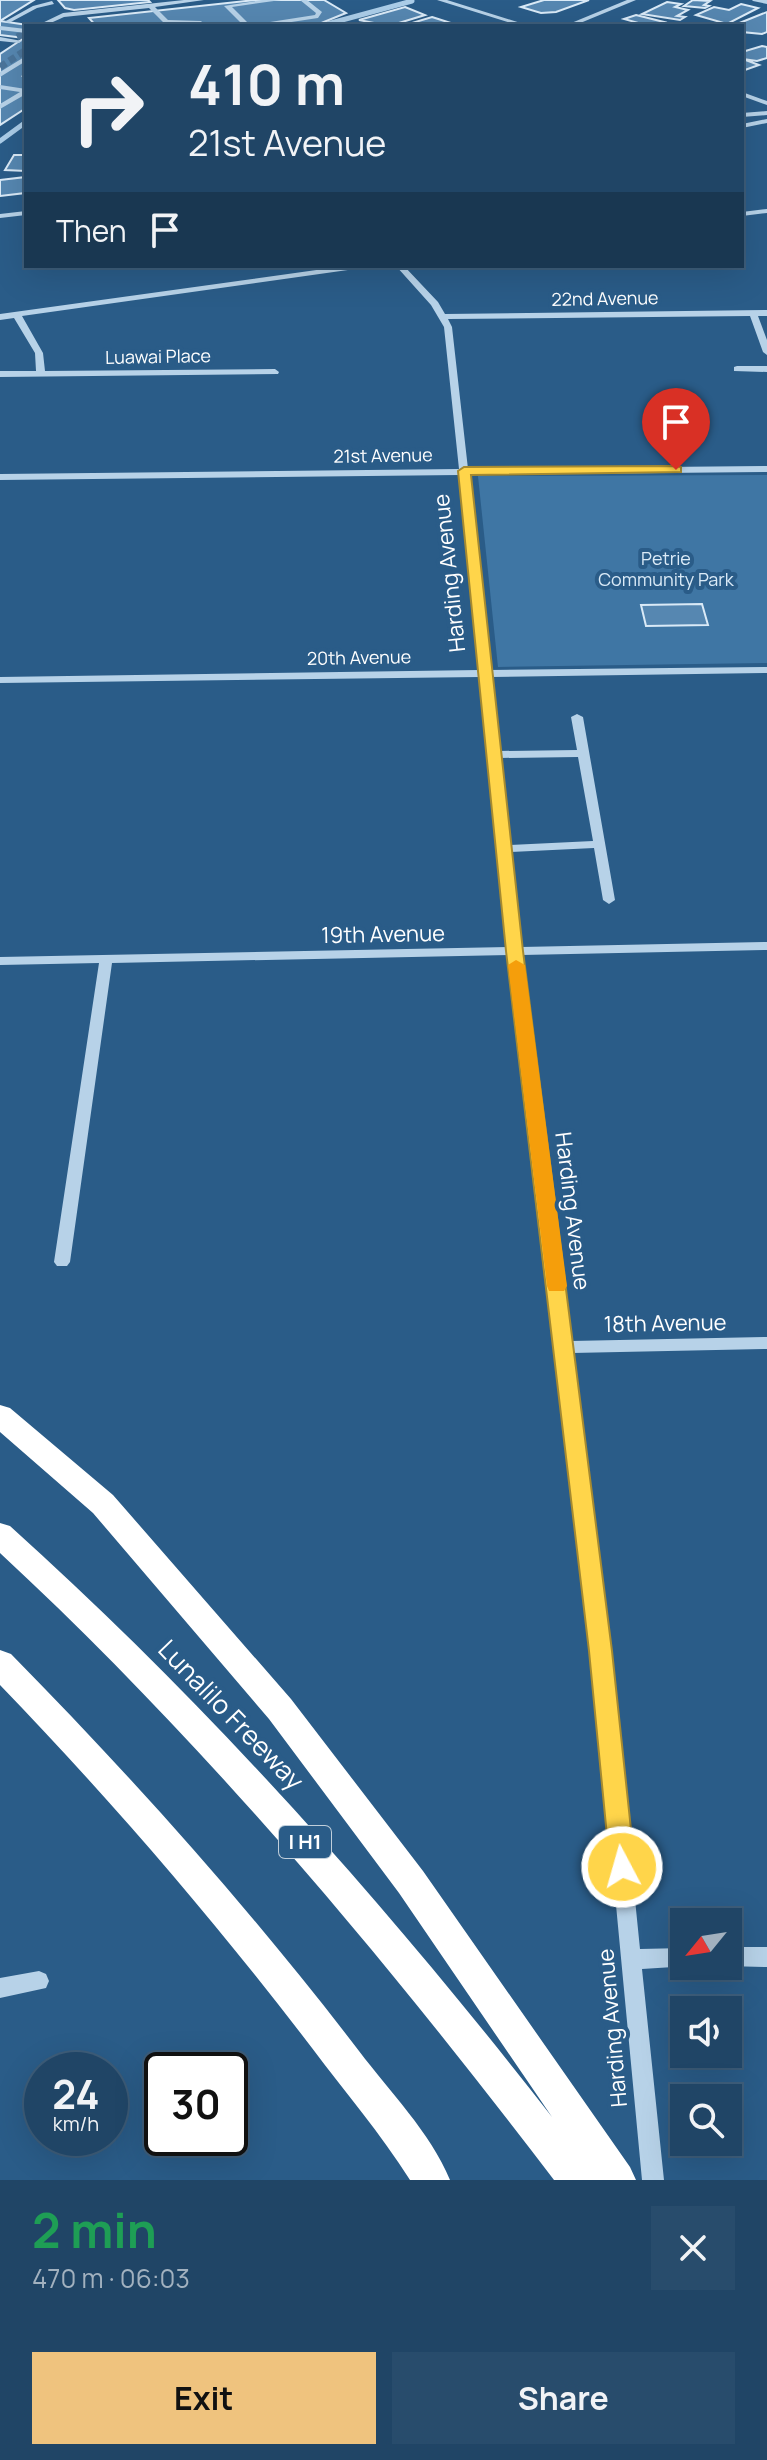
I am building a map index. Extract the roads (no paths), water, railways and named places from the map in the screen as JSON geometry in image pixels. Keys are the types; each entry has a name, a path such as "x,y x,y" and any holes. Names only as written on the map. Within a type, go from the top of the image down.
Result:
{"highway":[{"path":"0,1416 103,1504 280,1709 411,1882 617,2180"},
{"name":"Lunalilo Freeway","path":"0,1535 119,1647 309,1847 407,1962 577,2180"},
{"path":"0,1664 135,1807 230,1915 324,2034 431,2180"}],"street":[{"path":"43,24 63,15 201,0"},
{"path":"248,24 227,6 278,0"},
{"path":"264,24 318,16 319,12 306,0"},
{"path":"440,0 520,24"},
{"path":"572,24 633,0"},
{"path":"755,0 767,2"},
{"path":"3,25 35,7 51,2 67,20 64,24"},
{"path":"150,5 166,22 202,24"},
{"path":"194,16 202,24"},
{"path":"3,25 24,30"},
{"path":"0,39 16,40"},
{"path":"0,75 24,59"},
{"path":"0,87 24,91"},
{"path":"0,107 24,92"},
{"path":"744,95 767,103"},
{"path":"744,115 767,113"},
{"path":"744,126 767,121"},
{"path":"744,214 767,211"},
{"path":"0,216 24,213"},
{"path":"0,317 348,268"},
{"path":"402,268 444,317"},
{"path":"753,313 767,352"},
{"name":"22nd Avenue","path":"444,317 767,313"},
{"path":"17,315 39,353 41,374"},
{"name":"Harding Avenue","path":"444,317 448,327 515,951 601,1651 653,2180"},
{"path":"737,369 767,369"},
{"name":"Luawai Place","path":"0,374 275,372"},
{"name":"21st Avenue","path":"0,477 767,469"},
{"name":"20th Avenue","path":"0,680 767,670"},
{"path":"577,717 609,900"},
{"path":"494,755 583,753"},
{"path":"504,849 599,844"},
{"name":"19th Avenue","path":"0,961 767,946"},
{"path":"62,1262 106,959"},
{"name":"18th Avenue","path":"564,1347 767,1343"},
{"path":"742,1957 767,1957"},
{"path":"632,1959 670,1958"},
{"path":"0,1988 39,1981"}],"waterway":[{"path":"327,24 412,1"},
{"path":"0,141 24,123"}],"tunnel":[{"path":"17,37 24,34"},
{"path":"0,67 24,51"}],"park label":[{"name":"Petrie Community Park","path":"666,569"}]}
